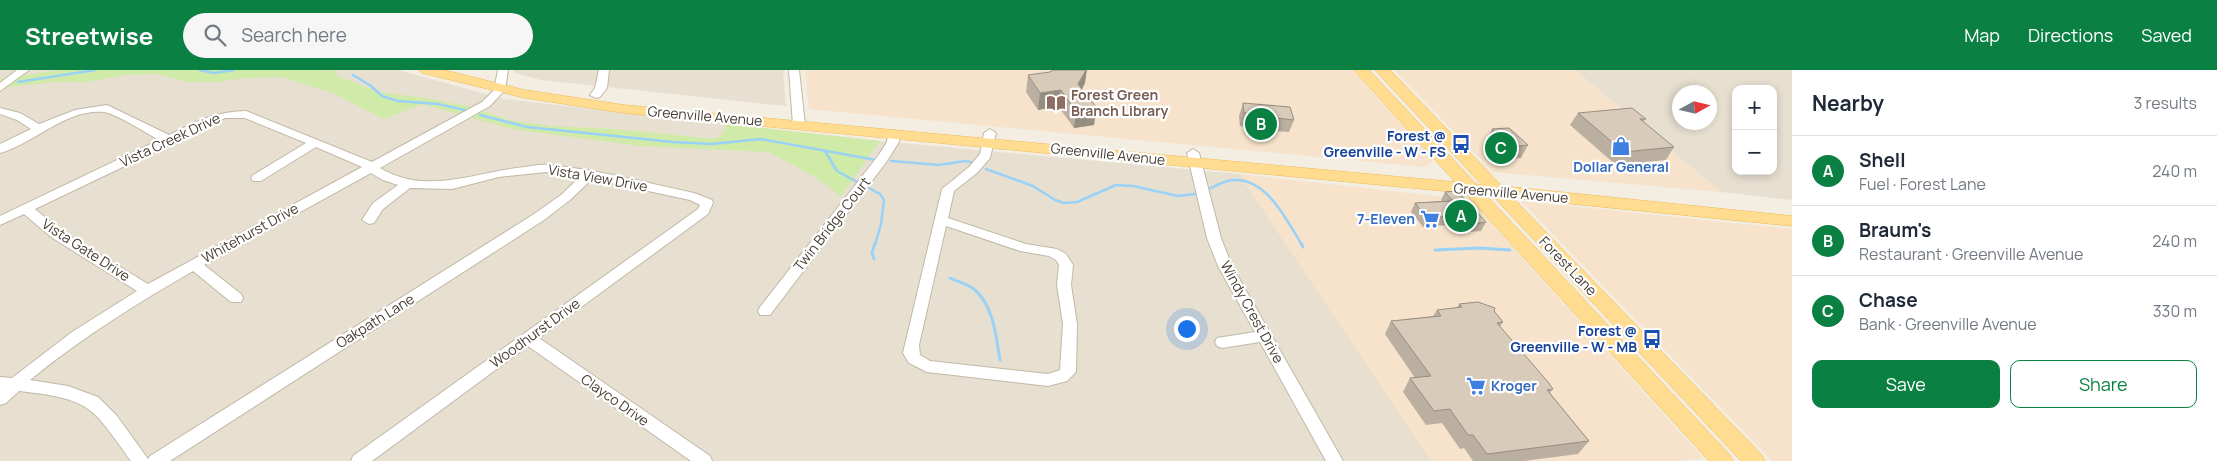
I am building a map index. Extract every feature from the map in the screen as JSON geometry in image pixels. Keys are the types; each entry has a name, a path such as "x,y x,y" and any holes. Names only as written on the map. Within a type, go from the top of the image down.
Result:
{"main road":[{"name":"Greenville Avenue","path":"427,70 503,79 558,91 798,120 894,134 989,137"},
{"name":"Greenville Avenue","path":"473,70 583,104 798,120 1194,158 1339,166 1464,182 1498,191 1719,207 1792,208"},
{"name":"Forest Lane","path":"1361,70 1722,461"},
{"name":"Forest Lane","path":"1382,70 1754,461"},
{"path":"1396,109 1418,107"},
{"name":"Greenville Avenue","path":"1194,158 1278,171 1464,182 1486,178 1719,207 1792,221"},
{"path":"1278,171 1284,166 1325,169 1339,166"},
{"path":"1565,290 1583,281"},
{"path":"1656,389 1682,385"}],"street":[{"path":"0,88 24,70"},
{"path":"596,95 601,88 604,70"},
{"path":"794,70 798,120"},
{"name":"Whitehurst Drive","path":"0,399 7,384 78,334 147,290 474,112 494,99 503,79"},
{"path":"0,149 84,110 107,108 169,140"},
{"path":"0,111 16,114 29,121 39,130"},
{"name":"Vista Creek Drive","path":"0,221 214,118 239,113 246,114 371,168"},
{"name":"Twin Bridge Court","path":"765,311 883,158 892,142 894,134"},
{"path":"941,220 1025,248 1052,252 1061,257 1066,265 1064,285 1070,324 1068,372 1062,378 1048,380 926,366 914,360 911,353 912,345 948,189 986,155 989,137"},
{"path":"258,178 315,143"},
{"name":"Windy Crest Drive","path":"1194,158 1214,238 1225,266 1335,461"},
{"name":"Vista View Drive","path":"371,168 387,177 408,184 424,186 452,185 526,169 546,168 694,196 707,203"},
{"name":"Oakpath Lane","path":"156,461 540,217 562,202 589,175"},
{"path":"369,220 378,206 408,184"},
{"name":"Woodhurst Drive","path":"359,461 703,211 707,203"},
{"name":"Vista Gate Drive","path":"26,208 56,234 147,290"},
{"path":"194,264 236,298"},
{"path":"1222,342 1264,336"},
{"name":"Clayco Drive","path":"528,338 704,461"},
{"path":"7,384 65,392 85,398 100,407 141,461"}],"shaded area":[{"path":"0,70 398,70 504,99 880,141 1239,174 1431,461 0,461"},
{"path":"513,70 783,70 786,106 541,80 515,73"},
{"path":"805,70 1353,70 1434,160 1426,167 809,109"},
{"path":"1394,70 1575,70 1721,192 1493,172"},
{"path":"1575,70 1792,70 1792,200 1721,192"},
{"path":"1239,174 1470,200 1703,458 1681,461 1431,461"},
{"path":"1521,201 1792,229 1792,461 1772,461"}],"green space":[{"path":"60,70 333,70 338,76 379,92 467,106 509,120 551,126 614,129 715,139 721,136 727,124 880,141 841,196 815,177 769,152 641,146 512,129 422,104 384,119 333,93 281,77 245,78 216,82 188,82 157,74 127,75 86,82 54,82 0,88 0,79"}],"building":[{"path":"1053,70 1086,70 1078,84 1097,108 1076,112 1061,90 1040,93 1028,75"},
{"path":"1243,103 1290,107 1294,120 1266,117 1262,114 1244,113"},
{"path":"1632,108 1646,119 1640,119 1674,147 1624,152 1578,113"},
{"path":"1509,128 1528,145 1510,147 1492,129"},
{"path":"1457,191 1486,222 1473,224 1466,215 1427,218 1415,203 1453,201 1445,192"},
{"name":"Kroger","path":"1478,302 1495,308 1494,311 1503,322 1497,323 1548,382 1553,389 1547,390 1589,441 1487,454 1473,435 1468,435 1450,409 1434,411 1410,378 1431,376 1391,321 1441,316 1437,310 1462,307 1459,304"}],"waterway":[{"path":"18,82 95,70"},
{"path":"200,70 214,73 234,70"},
{"path":"353,75 371,86 382,96 398,101 438,104 469,111"},
{"path":"480,115 527,127 673,142 712,144 761,139 876,160"},
{"path":"825,151 837,171 857,182"},
{"path":"891,161 939,165 965,161 975,163"},
{"path":"986,169 1033,186 1055,200 1064,203 1077,202 1116,185 1133,186 1178,196 1195,194"},
{"path":"1208,189 1231,180 1246,181 1256,186 1266,193 1283,213 1302,245"},
{"path":"869,188 880,194 884,200 881,224 875,245"},
{"path":"874,259 872,253 875,243"},
{"path":"1435,250 1479,248 1510,250"},
{"path":"950,278 975,290 986,305 993,323 1000,360"}],"place":[{"name":"Forest Green Branch Library","path":"1056,103"},
{"name":"Braum's","path":"1261,124"},
{"name":"Forest @ Greenville - W - FS","path":"1461,144"},
{"name":"Dollar General","path":"1621,146"},
{"name":"Chase","path":"1501,148"},
{"name":"Shell","path":"1461,216"},
{"name":"7-Eleven","path":"1430,219"},
{"name":"Forest @ Greenville - W - MB","path":"1652,339"},
{"name":"Kroger","path":"1476,386"}]}
